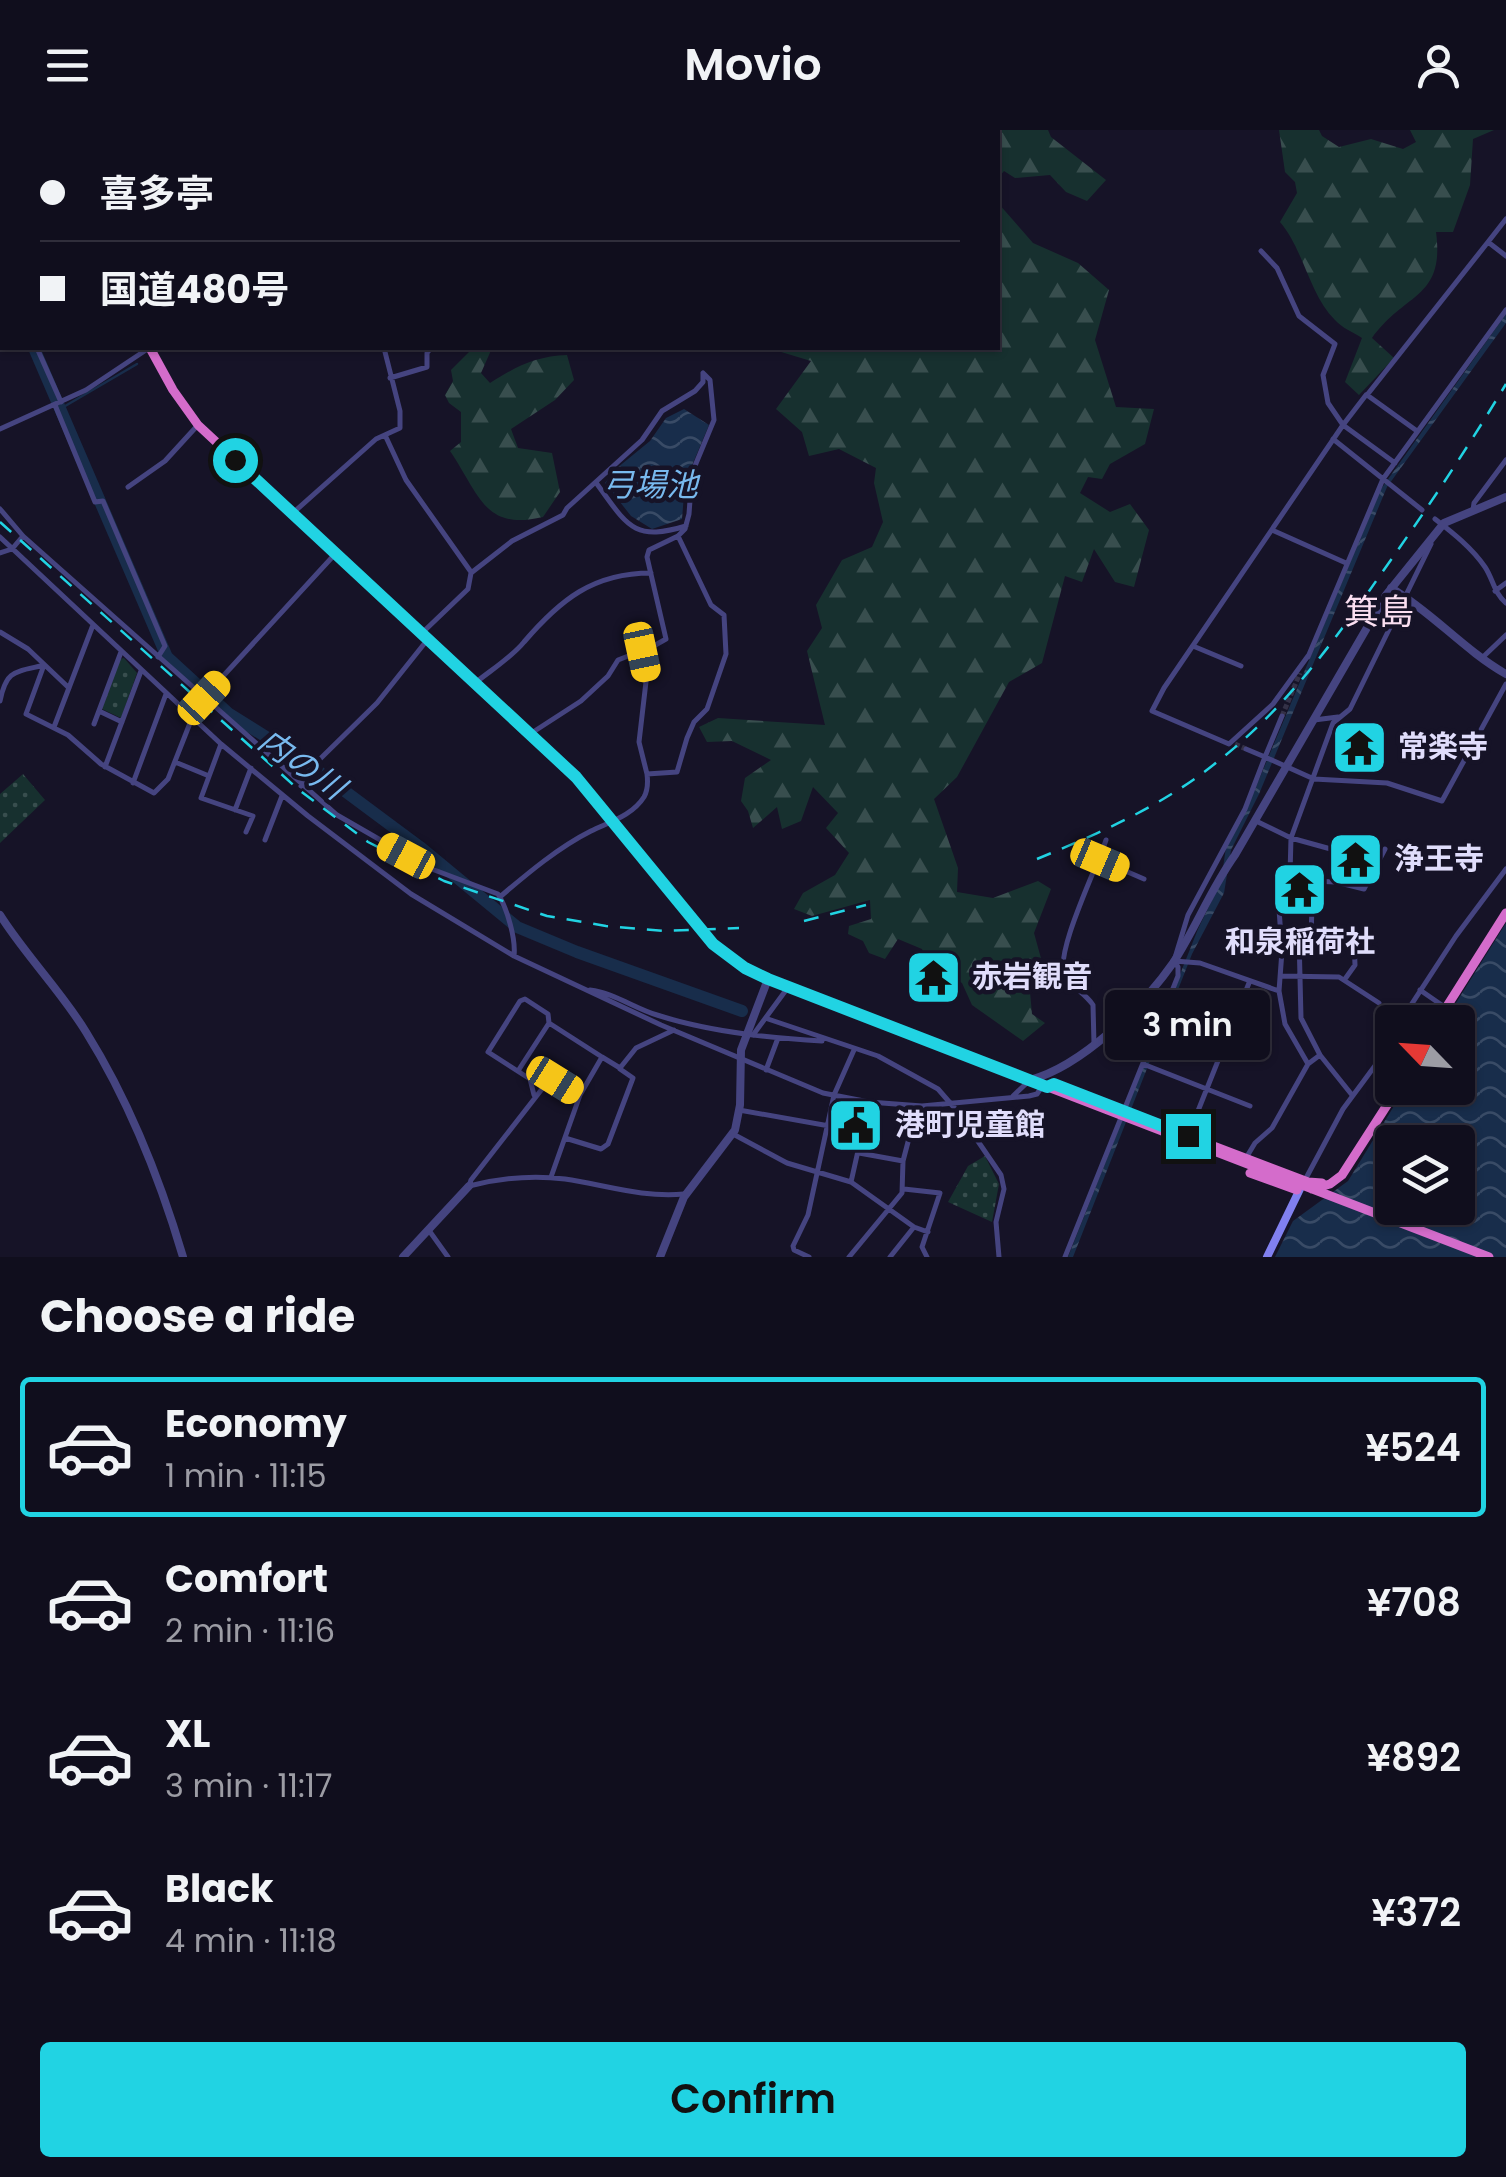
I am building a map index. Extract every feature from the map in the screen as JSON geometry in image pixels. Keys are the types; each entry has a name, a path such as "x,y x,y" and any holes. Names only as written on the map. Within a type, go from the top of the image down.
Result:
{"highway":[{"path":"150,350 198,425 576,777 713,944 745,968 1204,1150 1489,1257"},
{"path":"1448,1005 1506,913"},
{"path":"1122,1117 1244,1171 1302,1185 1330,1184 1346,1170 1387,1105"},
{"path":"1122,1117 1188,1136 1302,1185"}],"main road":[{"path":"1266,1257 1302,1185"}],"street":[{"path":"1308,656 1273,704 1234,743 1152,711 1343,425 1506,219"},
{"path":"1488,242 1506,256"},
{"path":"1261,252 1277,268 1299,316 1336,344 1323,375 1328,403 1343,425 1394,463"},
{"path":"1300,673 1383,479 1506,310"},
{"path":"34,350 94,502 103,501 165,646 158,657"},
{"path":"0,428 99,383 146,350"},
{"path":"292,514 356,456 402,425 384,350"},
{"path":"390,378 427,368 429,350"},
{"path":"301,786 316,770 320,759 377,703 425,636 468,589 471,573 512,541 563,515 647,434 662,411 695,391 703,382 703,373 710,380 714,420 692,473 686,526 678,536 649,550 647,557 666,639 618,660 608,676 581,702 530,734"},
{"path":"1367,395 1418,432"},
{"path":"128,486 165,461 198,425"},
{"path":"384,435 406,480 471,573"},
{"path":"1333,439 1422,510"},
{"path":"1473,510 1506,460"},
{"path":"597,484 630,524 644,533 653,535 686,526"},
{"path":"1006,1098 1094,1044 1133,1009 1174,961 1218,878 1363,629 1391,588 1438,525 1506,497"},
{"path":"0,510 23,536 337,816 429,868 500,896"},
{"path":"1438,525 1482,562 1506,603"},
{"path":"1311,720 1338,717 1350,708 1438,525"},
{"path":"1272,530 1346,563"},
{"path":"0,554 12,549 23,536"},
{"path":"647,774 668,774 680,768 687,738 694,722 707,709 728,649 724,615 711,605 678,536"},
{"path":"0,538 220,744 411,894 514,956 740,1059 834,1095 922,1106 1036,1095 1054,1070"},
{"path":"204,698 336,552"},
{"path":"475,682 521,646 536,626 579,590 609,579 651,574"},
{"path":"1496,591 1506,582"},
{"path":"1391,588 1480,659 1506,674"},
{"path":"54,727 92,625"},
{"path":"0,632 28,649 68,688"},
{"path":"1480,659 1506,636"},
{"path":"1193,646 1241,666"},
{"path":"500,896 591,830 614,822 646,795 647,774 639,742 647,673 644,650"},
{"path":"94,724 121,652"},
{"path":"0,701 10,676 44,665"},
{"path":"44,665 26,714 74,738 105,766 132,783 157,792 168,780 192,718"},
{"path":"105,766 141,670"},
{"path":"1246,749 1314,779 1387,783 1442,801 1506,684"},
{"path":"132,783 166,694"},
{"path":"99,711 122,722"},
{"path":"1174,961 1188,915 1245,809 1282,716"},
{"path":"1288,880 1291,838 1338,717"},
{"path":"220,744 201,798 253,816 246,832"},
{"path":"175,762 209,776"},
{"path":"235,810 251,768"},
{"path":"265,840 283,795"},
{"path":"1255,820 1291,838 1338,851"},
{"path":"1094,1044 1093,1004 1065,976 1063,968 1068,937 1106,840"},
{"path":"1308,1064 1285,1024 1279,991 1280,886 1288,880 1307,880 1364,889 1386,849"},
{"path":"1100,860 1144,879"},
{"path":"1411,1005 1506,869"},
{"path":"1307,880 1312,906 1311,937"},
{"path":"500,896 515,947 514,956"},
{"path":"0,915 3,927 70,1008 113,1080 142,1143 183,1257"},
{"path":"1346,978 1355,966 1354,941 1299,938 1301,1018 1320,1055 1352,1095"},
{"path":"1174,961 1200,963 1279,991"},
{"path":"1066,1257 1178,976 1174,961"},
{"path":"1280,976 1346,978 1379,1002"},
{"path":"660,1257 686,1193 733,1134 740,1110 740,1059 768,979"},
{"path":"1188,1136 1249,983"},
{"path":"750,1034 768,1019 789,986"},
{"path":"582,989 603,992 667,1018 750,1034 835,1042"},
{"path":"1420,990 1442,1005"},
{"path":"534,1098 532,1082 488,1052 525,999 548,1014 550,1023 633,1078 608,1144 600,1149 565,1138"},
{"path":"768,1019 854,1049 923,1079 951,1104 1003,1181 996,1222 1000,1257"},
{"path":"1161,1019 1226,1046"},
{"path":"518,1072 550,1023"},
{"path":"620,1068 636,1048 674,1030"},
{"path":"766,1070 778,1038"},
{"path":"809,1257 793,1246 808,1215 834,1095 854,1049"},
{"path":"1244,1171 1254,1143 1272,1128 1308,1064 1320,1055"},
{"path":"551,1178 580,1096 602,1058"},
{"path":"1143,1064 1250,1106"},
{"path":"1302,1185 1352,1095 1375,1066"},
{"path":"403,1257 469,1186 551,1080 580,1096"},
{"path":"851,1182 869,1102"},
{"path":"849,1257 904,1189 903,1161 922,1106"},
{"path":"740,1110 863,1132"},
{"path":"733,1134 787,1162 851,1182 914,1227 928,1232"},
{"path":"860,1153 903,1161"},
{"path":"469,1186 516,1178 551,1178 655,1195 686,1193"},
{"path":"904,1189 940,1194 922,1247 927,1257"},
{"path":"890,1257 914,1227"},
{"path":"428,1230 448,1257"}],"green space":[{"path":"1000,130 1048,130 1051,137 1106,180 1087,201 1066,192 1050,175 1015,178 1004,171 1000,176"},
{"path":"1279,130 1319,130 1339,147 1371,139 1403,149 1416,142 1410,130 1494,130 1473,139 1470,185 1453,232 1436,232 1437,254 1428,283 1372,338 1394,358 1359,395 1345,382 1362,338 1341,325 1326,309 1280,222 1297,193 1295,182 1285,172"},
{"path":"1000,205 1033,243 1078,263 1109,290 1095,340 1116,407 1154,409 1145,444 1110,464 1102,479 1088,477 1080,493 1110,512 1130,504 1149,530 1134,587 1115,582 1094,549 1082,582 1065,576 1042,663 1009,682 957,777 934,799 958,868 957,892 993,898 1038,881 1051,889 1034,933 1047,980 1030,992 1032,1014 1045,1023 1023,1041 972,1005 962,983 927,961 922,949 898,939 885,959 869,953 863,941 848,934 849,926 871,919 870,900 812,916 794,909 803,893 835,875 849,853 826,828 838,813 813,787 801,821 782,829 777,807 753,828 741,801 745,778 771,760 732,741 707,742 699,727 718,718 825,725 807,651 822,628 816,605 842,560 872,547 883,522 874,483 876,468 839,449 809,456 802,432 776,409 811,361 775,350 1000,350"},
{"path":"471,350 491,350 481,373 490,383 526,363 567,355 574,380 555,400 511,429 518,448 552,453 560,492 543,517 508,519 496,514 477,495 450,451 461,442 461,412 445,395 453,381 451,370"},
{"path":"124,658 137,673 121,718 102,709 120,659"},
{"path":"23,774 45,800 0,843 0,794"},
{"path":"985,1156 999,1184 992,1222 948,1202 968,1166"}],"water":[{"path":"1506,314 1506,323 1387,487 1259,794 1231,850 1224,893 1192,954 1073,1257 1068,1257 1198,929 1221,882 1226,847 1242,820 1381,489"},
{"name":"弓場池","path":"684,409 709,425 685,482 682,519 652,529 631,516 605,483 650,441 666,418"},
{"path":"1506,923 1506,1257 1275,1257 1293,1221 1348,1181 1375,1137 1375,1225 1475,1225 1475,1125 1382,1125 1395,1105 1475,1105 1475,1005 1455,1005"}],"waterway":[{"name":"内の川","path":"35,350 167,657 228,713 303,760 420,847 517,927 742,1011"},
{"path":"60,409 137,364"}],"tunnel":[{"path":"1282,716 1300,673"},
{"path":"1235,744 1246,749"}],"railway":[{"path":"1037,859 1108,828 1175,792 1217,762 1264,720 1326,650 1363,600 1506,384"},
{"path":"0,522 299,790 368,842 444,881 547,916 664,931 739,928"},
{"path":"804,921 866,905"}],"place":[{"name":"常楽寺","path":"1359,747"},
{"name":"浄王寺","path":"1355,859"},
{"name":"和泉稲荷社","path":"1300,889"},
{"name":"赤岩観音","path":"933,977"},
{"name":"港町児童館","path":"856,1125"}],"district":[{"name":"箕島","path":"1379,612"}],"route":[{"path":"235,460 576,777 698,927 730,958 768,979 1047,1087 1054,1084 1188,1136"}]}
